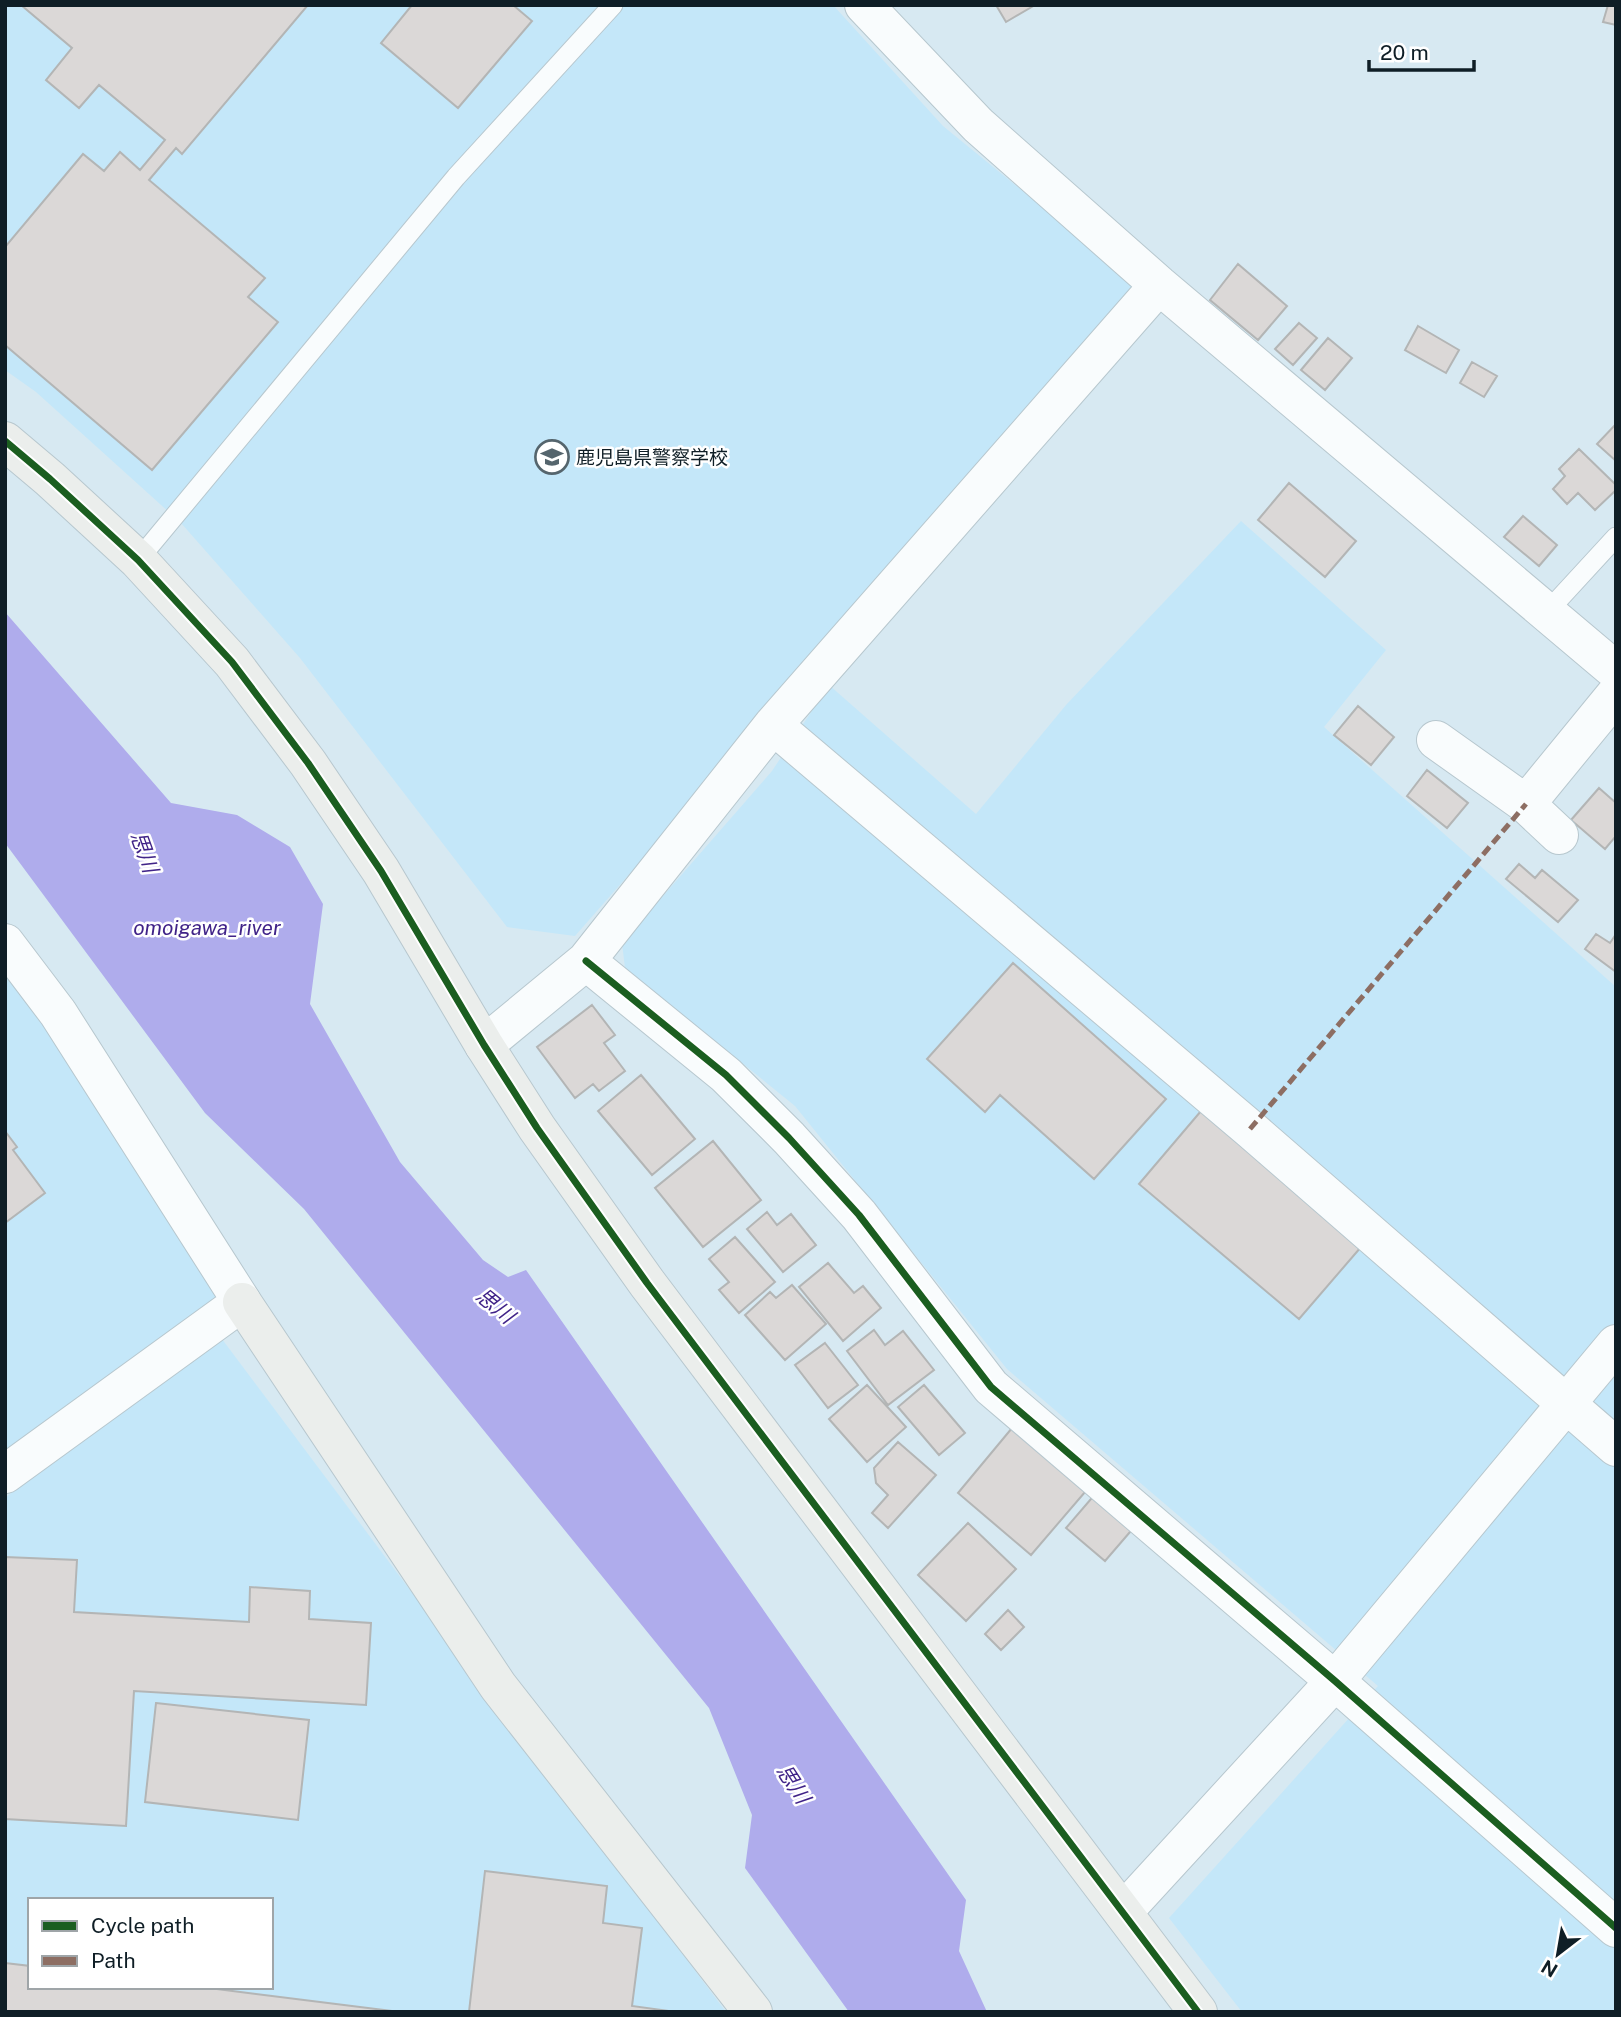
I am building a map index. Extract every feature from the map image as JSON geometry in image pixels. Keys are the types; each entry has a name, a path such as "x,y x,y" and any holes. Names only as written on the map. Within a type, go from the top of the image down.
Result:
{"street":[{"path":"879,10 978,125 1158,285 1616,671"},
{"path":"484,1045 586,961 773,725 1158,285"},
{"path":"5,441 138,560 232,662 308,762 381,871 484,1045 537,1128 647,1283 1198,2012"},
{"path":"1526,804 1616,694"},
{"path":"773,725 1250,1129 1616,1447"},
{"path":"1436,740 1526,804 1559,835"},
{"path":"5,943 58,1013 242,1302 498,1686 753,2012"},
{"path":"586,961 726,1075 789,1138 859,1215 991,1387 1335,1681 1616,1928"},
{"path":"5,1474 242,1302"},
{"path":"1123,1912 1335,1681 1616,1344"}],"lane":[{"path":"138,560 456,177 613,5"},
{"path":"1547,612 1616,537"}],"shaded area":[{"name":"鹿児島県警察学校","path":"5,5 833,5 943,126 1143,289 575,936 507,927 300,658 181,523 36,392 5,370"},
{"path":"1241,521 1386,650 1324,727 1616,987 1616,2012 1242,2012 1169,1918 1378,1686 1007,1369 795,1106 625,968 622,943 772,771 829,685 976,814 1066,705"},
{"path":"5,943 242,1302 5,1474"},
{"path":"213,1327 726,2012 5,2012 5,1498"}],"water":[{"name":"omoigawa_river","path":"5,612 171,803 237,815 290,847 323,904 310,1004 400,1162 483,1260 508,1277 526,1270 966,1900 959,1951 987,2012 849,2012 745,1868 752,1815 709,1708 304,1209 205,1113 5,843"}],"building":[{"path":"21,5 308,5 182,154 176,148 149,180 265,278 248,297 278,322 152,470 5,345 5,247 83,154 104,171 120,152 140,170 165,140 99,85 79,108 46,80 72,48"},
{"path":"412,5 513,5 532,21 458,108 381,43"},
{"path":"996,5 1035,5 1006,22"},
{"path":"1608,5 1616,5 1616,25 1603,22"},
{"path":"1238,264 1287,306 1258,340 1210,300"},
{"path":"1299,323 1317,338 1293,365 1275,349"},
{"path":"1418,326 1459,350 1446,373 1405,350"},
{"path":"1328,338 1352,358 1325,390 1301,370"},
{"path":"1472,362 1497,376 1484,397 1460,383"},
{"path":"1616,424 1616,461 1597,444"},
{"path":"1579,449 1616,485 1616,490 1595,510 1578,493 1567,504 1553,489 1565,476 1559,469"},
{"path":"1289,483 1356,541 1325,577 1258,520"},
{"path":"1523,516 1557,545 1539,566 1504,537"},
{"path":"1358,706 1394,737 1371,765 1334,735"},
{"path":"1427,770 1468,803 1447,828 1407,796"},
{"path":"1599,788 1616,803 1616,836 1605,849 1571,820"},
{"path":"1519,864 1535,878 1542,870 1578,900 1558,922 1506,879"},
{"path":"1596,934 1610,943 1616,934 1616,972 1585,949"},
{"path":"1013,963 1166,1099 1094,1179 1000,1095 985,1112 927,1059"},
{"path":"592,1005 615,1035 604,1043 625,1071 599,1091 593,1084 575,1098 537,1047"},
{"path":"641,1075 695,1139 652,1175 598,1111"},
{"path":"1201,1111 1361,1247 1299,1319 1139,1184"},
{"path":"5,1131 17,1147 13,1150 45,1193 5,1223"},
{"path":"713,1141 761,1200 703,1247 655,1188"},
{"path":"767,1212 777,1225 791,1214 816,1245 783,1272 747,1229"},
{"path":"735,1237 775,1282 739,1313 719,1290 729,1282 709,1259"},
{"path":"828,1263 854,1293 863,1286 881,1308 843,1341 799,1287"},
{"path":"792,1285 826,1324 785,1360 745,1315 770,1292 776,1298"},
{"path":"874,1330 885,1345 903,1331 934,1370 888,1405 847,1351"},
{"path":"825,1343 858,1385 828,1408 795,1365"},
{"path":"867,1385 906,1427 867,1462 829,1419"},
{"path":"924,1385 965,1433 939,1455 898,1407"},
{"path":"1017,1422 1091,1485 1031,1555 958,1493"},
{"path":"898,1442 936,1475 888,1528 872,1513 888,1495 876,1483 874,1468"},
{"path":"1097,1492 1136,1525 1105,1561 1066,1528"},
{"path":"968,1523 1016,1569 966,1621 918,1575"},
{"path":"5,1557 77,1560 74,1612 249,1622 250,1587 310,1591 309,1619 371,1623 366,1705 134,1691 126,1826 5,1819"},
{"path":"1008,1610 1024,1627 1001,1650 985,1634"},
{"path":"156,1703 309,1720 298,1820 145,1802"},
{"path":"485,1871 607,1886 603,1923 642,1928 632,2006 676,2012 469,2012"},
{"path":"5,1963 28,1966 28,1989 217,1989 400,2012 5,2012"}],"marked path":[{"path":"1250,1129 1526,804"}],"cycle path":[{"path":"5,441 138,560 232,662 308,763 381,871 484,1045 537,1128 647,1283 1198,2012"},
{"path":"586,961 726,1075 789,1138 859,1215 991,1387 1335,1681 1616,1928"}],"place":[{"name":"鹿児島県警察学校","path":"552,457"}],"water label":[{"name":"思川","path":"144,852"},
{"name":"思川","path":"495,1306"},
{"name":"思川","path":"793,1784"}]}
